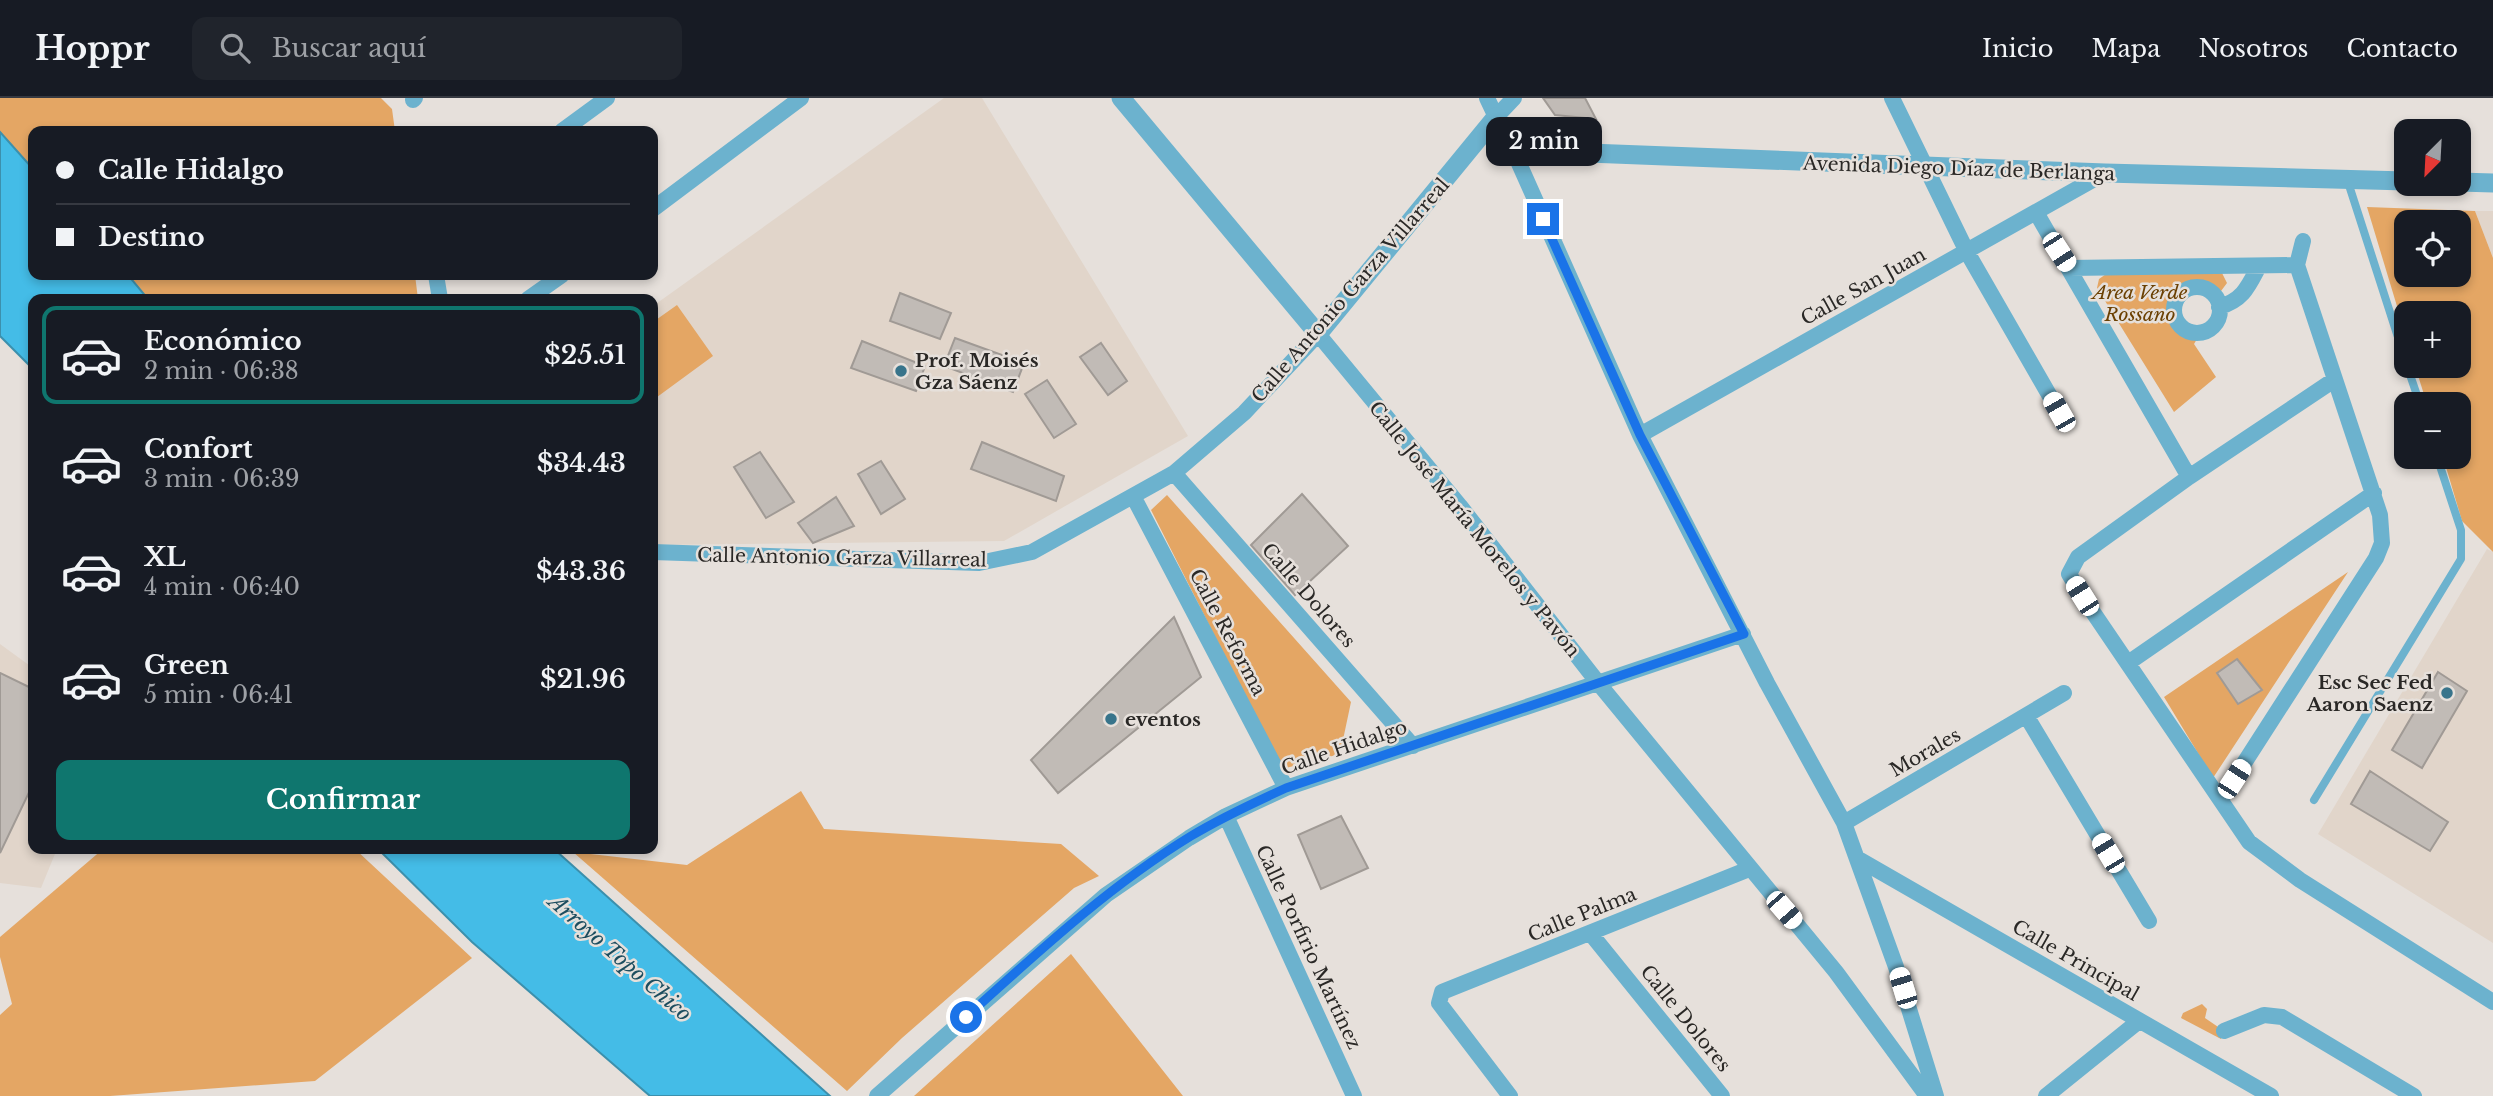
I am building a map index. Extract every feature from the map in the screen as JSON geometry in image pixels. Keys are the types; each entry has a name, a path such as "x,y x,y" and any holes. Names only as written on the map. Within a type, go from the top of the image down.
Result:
{"street":[{"path":"569,126 607,98"},
{"path":"658,205 801,98"},
{"name":"Calle José María Morelos y Pavón","path":"1121,98 1460,506 1599,684 1836,972 1927,1096"},
{"path":"1487,98 1513,150 1640,435 1844,823 1860,860 1936,1096"},
{"name":"Calle Antonio Garza Villarreal","path":"658,552 979,563 1032,552 1174,473 1244,413 1318,334 1514,98"},
{"path":"1892,98 1967,252 2059,412"},
{"name":"Avenida Diego Díaz de Berlanga","path":"1513,150 1927,167 2394,181"},
{"name":"Calle San Juan","path":"1640,435 2037,214 2105,173"},
{"path":"2471,182 2493,183"},
{"path":"2037,214 2189,477"},
{"path":"2221,799 2376,558 2383,531 2374,494 2297,265 2304,241"},
{"path":"2220,307 2236,302 2246,291 2259,265"},
{"path":"2069,268 2297,265"},
{"path":"535,294 555,280"},
{"path":"2334,380 2189,477 2078,557 2071,568 2072,581 2249,842 2267,858 2493,1002"},
{"name":"Calle Dolores","path":"1174,473 1413,746"},
{"path":"2128,663 2374,494"},
{"name":"Calle Reforma","path":"1133,496 1286,788"},
{"name":"Calle Hidalgo","path":"877,1096 1106,895 1226,816 1286,788 1744,634"},
{"name":"Morales","path":"1844,823 2064,693"},
{"path":"2027,717 2149,921"},
{"name":"Calle Porfirio Martínez","path":"1226,816 1354,1096"},
{"name":"Calle Principal","path":"1860,860 2271,1096"},
{"name":"Calle Palma","path":"1510,1096 1439,1003 1441,992 1749,869"},
{"name":"Calle Dolores","path":"1591,934 1722,1096"},
{"path":"2224,1031 2264,1015 2282,1017 2414,1096"},
{"path":"2046,1096 2139,1021"}],"lane":[{"path":"2347,179 2394,324"},
{"path":"2314,800 2461,559 2461,530 2441,469"}],"shaded area":[{"name":"Prof. Moisés Gza Sáenz","path":"944,98 982,98 1188,436 1004,541 658,545 658,302"},
{"path":"2475,211 2493,211 2493,258"},
{"name":"Esc Sec Fed Aaron Saenz","path":"2487,549 2493,552 2493,943 2318,834"},
{"path":"0,644 28,664 28,854 55,854 41,888 0,883"}],"green space":[{"path":"0,98 381,98 392,109 394,126 28,126 28,163 0,132"},
{"path":"2367,207 2448,210 2394,210 2394,287 2471,287 2471,211 2475,211 2493,258 2493,552 2462,521 2447,469 2471,469 2471,392 2423,392 2419,378 2471,378 2471,301 2395,301"},
{"name":"Area Verde Rossano","path":"2109,272 2222,273 2227,283 2218,295 2203,285 2189,284 2171,297 2169,312 2173,324 2183,334 2197,339 2194,344 2216,377 2174,412 2097,288 2099,279"},
{"path":"132,280 416,280 417,294 144,294"},
{"path":"677,305 713,356 658,396 658,318"},
{"path":"1167,495 1351,702 1340,754 1282,769 1151,510"},
{"path":"2348,572 2213,778 2164,697"},
{"path":"801,791 824,829 1061,844 1099,876 1074,888 902,1038 847,1091 575,854 687,865"},
{"path":"97,854 360,854 472,958 315,1081 110,1096 0,1096 0,1015 12,1004 0,957 0,937"},
{"path":"1071,954 1183,1096 914,1096"},
{"path":"2202,1004 2207,1009 2205,1018 2224,1031 2221,1039 2181,1018 2183,1013"}],"water":[{"path":"0,132 28,163 28,280 132,280 144,294 28,294 28,364 0,336"},
{"name":"Arroyo Topo Chico","path":"383,854 560,854 830,1096 650,1096 472,942"}],"building":[{"path":"1543,98 1585,98 1596,119 1555,115"},
{"path":"900,293 951,313 940,339 890,321"},
{"path":"955,338 1024,363 1013,392 944,366"},
{"path":"862,341 925,366 916,391 851,368"},
{"path":"1101,343 1127,381 1108,395 1080,357"},
{"path":"1047,380 1076,424 1054,438 1025,394"},
{"path":"982,442 1064,476 1056,501 971,469"},
{"path":"760,452 794,502 766,518 734,467"},
{"path":"881,461 905,499 881,514 858,474"},
{"path":"1302,494 1348,546 1295,595 1251,545"},
{"path":"836,497 854,526 813,543 798,523"},
{"name":"eventos","path":"1174,617 1201,677 1058,793 1031,760"},
{"path":"2237,659 2262,690 2238,704 2217,673"},
{"path":"2438,672 2467,691 2422,768 2392,750"},
{"path":"0,673 28,687 28,794 0,853"},
{"path":"2370,771 2448,822 2430,851 2351,804"},
{"path":"1341,816 1368,868 1321,889 1298,835"}],"place":[{"name":"Prof. Moisés Gza Sáenz","path":"901,371"},
{"name":"Esc Sec Fed Aaron Saenz","path":"2447,693"},
{"name":"eventos","path":"1111,719"}],"route":[{"path":"966,1017 1106,895 1226,816 1286,788 1744,634 1640,435 1543,219"}]}
